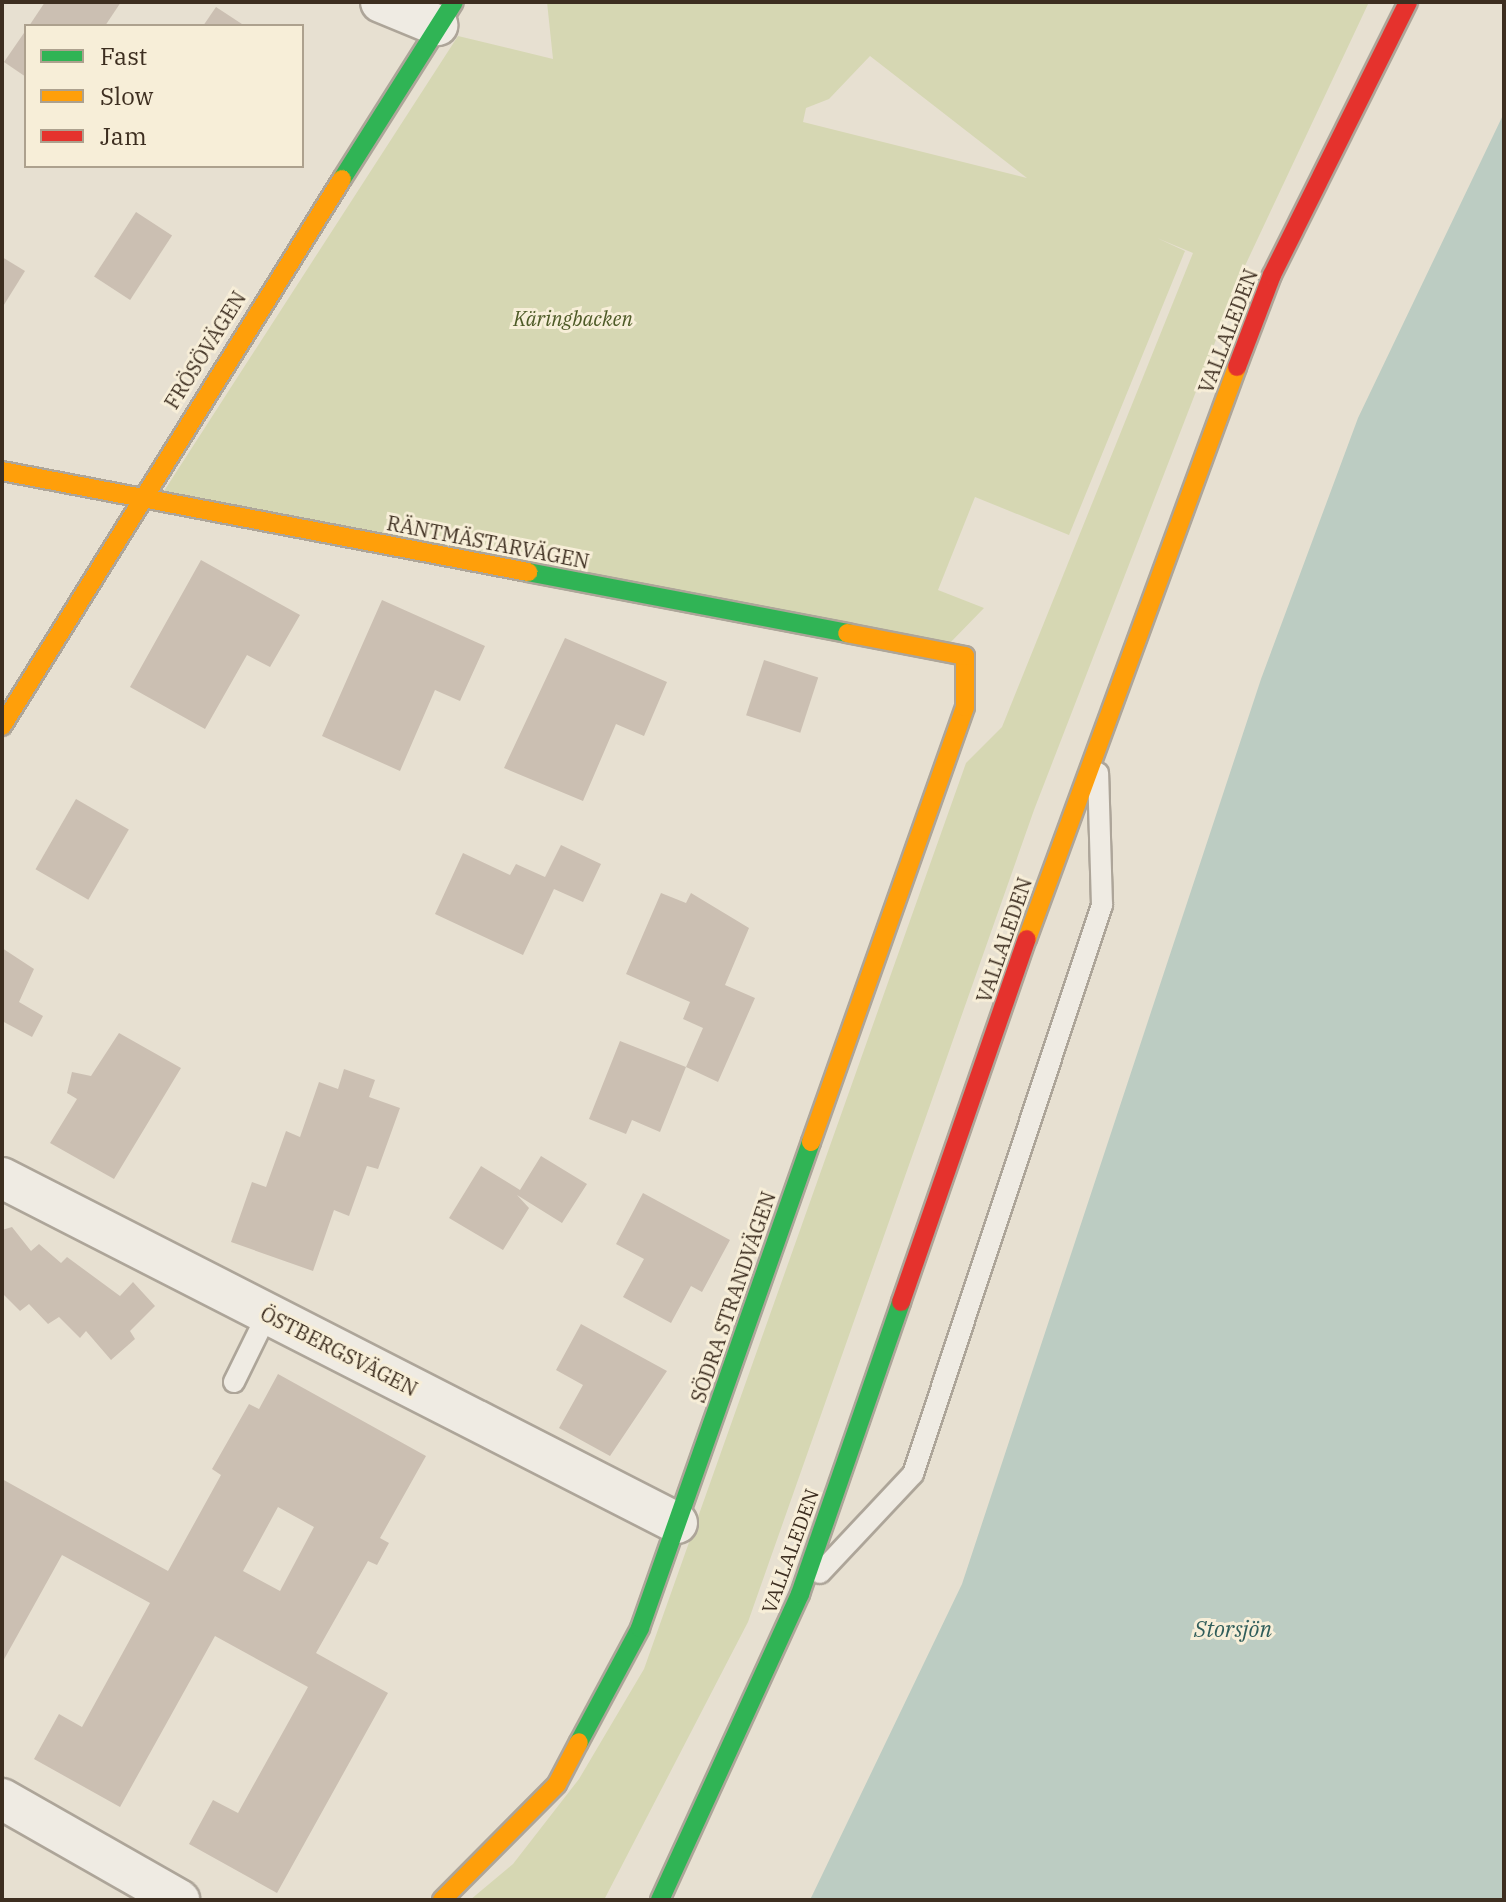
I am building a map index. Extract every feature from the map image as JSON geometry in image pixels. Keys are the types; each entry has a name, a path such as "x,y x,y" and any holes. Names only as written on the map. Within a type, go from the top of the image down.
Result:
{"street":[{"path":"381,2 446,14"},
{"name":"VALLALEDEN","path":"660,1900 800,1594 1097,738 1272,275 1408,2"},
{"name":"FRÖSÖVÄGEN","path":"2,726 138,498 446,14"},
{"name":"RÄNTMÄSTARVÄGEN","path":"2,471 965,656"},
{"name":"SÖDRA STRANDVÄGEN","path":"442,1900 557,1784 622,1669 677,1523 965,707 965,656"},
{"name":"ÖSTBERGSVÄGEN","path":"2,1178 677,1523"},
{"path":"2,1799 179,1900"}],"lane":[{"path":"800,1594 913,1474 1102,905 1097,738"},
{"path":"234,1382 267,1315"}],"green space":[{"name":"Käringbacken","path":"547,2 1369,2 1243,270 1034,810 748,1622 604,1900 470,1900 513,1864 579,1779 644,1669 966,763 1002,727 1193,253 1157,238 1185,251 1069,535 975,497 938,590 984,608 949,644 164,491 458,36 553,59","holes":["870,56 1027,178 803,122 806,108 829,99"]}],"water":[{"name":"Storsjön","path":"1504,113 1504,1900 810,1900 962,1584 1261,679 1358,418"}],"building":[{"path":"45,2 121,2 106,24 30,24"},
{"path":"216,7 242,24 204,24"},
{"path":"24,33 24,76 4,62"},
{"path":"136,212 172,235 130,300 94,277"},
{"path":"2,257 25,271 2,308"},
{"path":"201,560 300,615 270,667 247,655 205,729 130,687"},
{"path":"382,600 485,646 460,701 435,690 400,771 322,736"},
{"path":"565,638 667,682 644,736 616,724 583,801 504,768"},
{"path":"764,660 818,678 800,733 746,715"},
{"path":"76,799 129,830 88,900 36,869"},
{"path":"561,845 601,864 583,902 554,889 523,955 435,914 463,853 510,875 516,864 545,877"},
{"path":"661,893 686,903 691,893 749,928 725,985 755,998 718,1082 686,1067 703,1028 683,1019 690,1002 626,974"},
{"path":"2,948 34,969 19,1002 43,1016 32,1037 2,1021"},
{"path":"119,1033 181,1068 114,1179 50,1143 77,1099 67,1093 72,1072 91,1076"},
{"path":"620,1041 686,1067 660,1132 632,1120 626,1134 589,1119"},
{"path":"344,1069 375,1080 369,1097 400,1108 378,1169 367,1166 349,1216 334,1210 313,1271 231,1242 252,1182 266,1187 286,1131 300,1137 319,1082 338,1089"},
{"path":"541,1156 587,1184 562,1223 517,1195 529,1208 503,1250 449,1218 481,1166 520,1190"},
{"path":"643,1193 730,1240 702,1292 691,1286 671,1323 623,1297 644,1259 616,1244"},
{"path":"12,1227 31,1251 39,1244 61,1263 67,1257 120,1296 133,1282 155,1306 130,1331 135,1339 111,1360 86,1331 80,1338 59,1317 48,1324 29,1304 20,1311 2,1293 2,1230"},
{"path":"581,1324 667,1371 610,1456 559,1428 583,1385 556,1370"},
{"path":"278,1374 426,1456 380,1538 389,1543 377,1565 368,1561 316,1653 388,1693 277,1893 189,1844 213,1800 238,1813 308,1687 215,1636 120,1807 34,1759 59,1714 82,1727 150,1603 62,1555 2,1663 2,1479 168,1571 221,1475 212,1469 249,1404 259,1409","holes":["278,1507 314,1527 280,1591 243,1571"]}],"traffic: fast":[{"path":"342,179 454,2"},
{"path":"528,572 847,633"},
{"path":"579,1742 640,1628 811,1142"},
{"path":"660,1900 800,1594 901,1302"}],"traffic: slow":[{"path":"2,726 342,179"},
{"path":"1027,939 1237,367"},
{"path":"2,471 528,572"},
{"path":"811,1142 965,707 965,656 847,633"},
{"path":"442,1900 557,1784 579,1742"}],"traffic: jam":[{"path":"1237,367 1272,275 1408,2"},
{"path":"901,1302 1027,939"}]}
